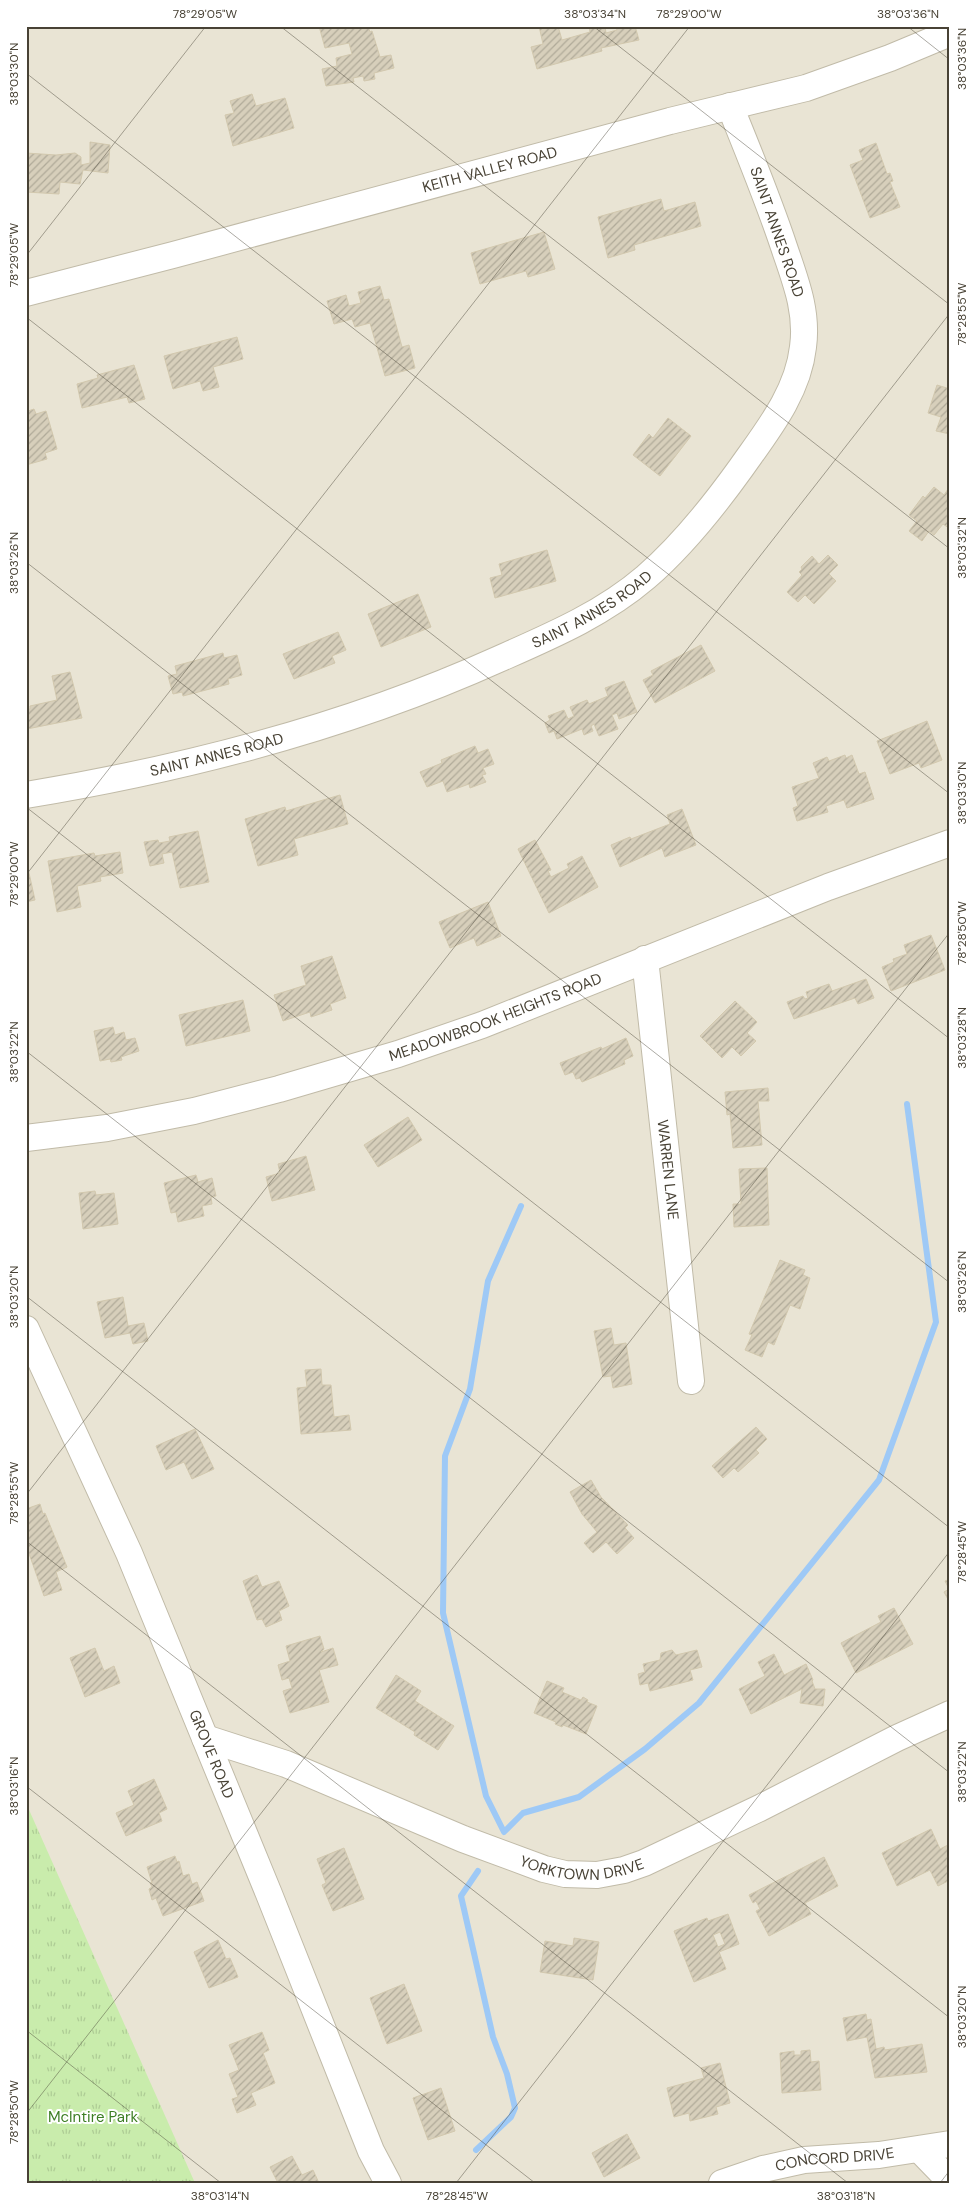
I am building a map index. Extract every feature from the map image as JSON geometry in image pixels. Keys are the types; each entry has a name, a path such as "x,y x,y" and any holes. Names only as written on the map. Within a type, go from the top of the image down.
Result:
{"street":[{"name":"KEITH VALLEY ROAD","path":"26,293 730,106 806,88 890,58 950,33"},
{"name":"SAINT ANNES ROAD","path":"26,795 97,783 183,765 267,744 367,711 457,678 559,633 601,610 645,578 678,546 724,491 788,399 798,373 803,346 804,319 800,297 771,210 730,106"},
{"name":"MEADOWBROOK HEIGHTS ROAD","path":"26,1138 107,1128 194,1111 398,1054 482,1025 828,887 950,843"},
{"name":"WARREN LANE","path":"645,959 691,1381"},
{"name":"GROVE ROAD","path":"26,1329 129,1553 370,2151 388,2183"},
{"name":"YORKTOWN DRIVE","path":"205,1738 286,1764 463,1839 544,1869 565,1874 597,1874 624,1870 644,1862 760,1808 897,1738 950,1714"},
{"name":"CONCORD DRIVE","path":"722,2183 763,2169 804,2160 879,2155 950,2144"},
{"path":"920,2150 950,2182"}],"shaded area":[{"path":"26,26 950,26 950,2183 180,2183 26,1857"}],"green space":[{"name":"McIntire Park","path":"26,1803 195,2183 26,2183"}],"building":[{"path":"319,26 368,26 370,32 372,31 380,57 391,55 394,68 374,73 375,79 364,81 363,76 353,78 354,82 326,86 322,69 337,66 336,58 352,54 349,43 325,48"},
{"path":"539,26 558,26 562,40 590,32 589,26 605,26 606,33 617,30 616,26 635,26 639,40 601,48 602,51 537,69 531,47 543,44"},
{"path":"252,94 256,106 285,98 294,128 233,146 225,115 234,113 230,101"},
{"path":"90,142 110,145 108,173 83,170 80,184 60,182 59,194 26,192 26,153 56,155 75,153 81,157 81,165 90,163"},
{"path":"876,143 887,174 890,173 893,181 890,182 900,207 870,218 850,165 863,160 859,150"},
{"path":"661,199 664,211 695,202 701,226 634,245 635,250 608,258 598,217"},
{"path":"544,232 555,269 528,277 526,271 480,284 471,253"},
{"path":"380,286 384,300 389,299 402,347 409,345 415,368 385,376 370,323 355,327 352,319 334,324 327,301 346,295 349,306 361,303 358,292"},
{"path":"237,337 243,359 213,367 219,387 203,391 200,381 173,389 164,356"},
{"path":"134,365 145,399 129,403 127,397 82,408 77,384 98,378 97,375"},
{"path":"937,385 950,389 950,434 936,431 941,417 928,413"},
{"path":"26,408 28,411 34,409 36,414 46,411 57,449 45,453 47,459 26,465"},
{"path":"668,418 691,436 660,476 633,455 649,434 653,438"},
{"path":"934,487 944,495 948,489 950,490 950,529 943,524 934,535 929,531 922,541 909,531 917,521 909,515 923,496 925,498"},
{"path":"547,550 556,581 495,598 490,578 502,575 499,564"},
{"path":"828,555 838,565 829,574 836,581 814,604 805,595 798,602 787,592 802,575 799,572 802,569 801,567 812,556 819,564"},
{"path":"418,594 431,627 381,647 368,614"},
{"path":"338,632 346,650 332,656 335,663 294,679 283,654"},
{"path":"701,645 715,671 655,703 643,680 653,675 651,671"},
{"path":"223,653 224,658 237,655 242,675 228,679 229,684 183,696 182,692 173,694 168,676 177,674 175,666"},
{"path":"70,672 82,718 27,729 26,710 30,709 30,706 57,700 52,676"},
{"path":"624,681 637,712 619,719 617,713 612,715 618,729 599,736 594,724 591,726 593,731 584,735 582,729 557,739 554,731 549,733 545,723 550,720 548,716 564,710 568,719 574,716 570,707 587,700 589,704 608,696 605,688"},
{"path":"927,721 942,760 921,768 919,763 890,774 877,741"},
{"path":"475,746 478,753 488,749 494,764 483,768 486,774 482,775 486,782 470,788 469,784 447,792 443,781 427,787 420,772 442,763 441,760"},
{"path":"845,755 846,758 852,755 859,774 865,772 874,799 847,808 844,800 826,806 828,812 797,821 793,808 798,806 792,787 819,778 813,763 827,757 829,761"},
{"path":"340,795 348,824 294,839 298,855 258,866 245,819 285,807 286,811"},
{"path":"682,809 696,845 665,857 662,848 620,867 611,845 670,824 667,815"},
{"path":"198,831 209,882 180,888 172,852 162,854 164,863 150,866 144,842 158,840 159,843 170,841 169,837"},
{"path":"535,840 551,870 548,871 551,877 569,868 567,864 582,856 598,887 549,913 518,849"},
{"path":"120,852 123,873 100,877 101,881 77,886 81,907 57,912 48,861 94,853 95,856"},
{"path":"26,865 35,900 26,902"},
{"path":"488,902 501,936 477,946 474,938 450,948 439,922"},
{"path":"931,935 945,970 891,991 882,967 894,962 893,959 907,954 904,945"},
{"path":"332,956 346,998 330,1004 332,1010 311,1017 310,1012 283,1021 274,995 306,985 301,966"},
{"path":"866,979 874,998 858,1004 855,998 794,1019 787,1002 803,996 805,999 808,998 806,992 829,984 832,991"},
{"path":"243,1000 250,1031 186,1046 179,1015"},
{"path":"735,1001 757,1022 747,1033 756,1041 741,1056 732,1047 722,1058 700,1036"},
{"path":"113,1027 115,1035 124,1032 126,1040 135,1038 139,1051 121,1057 122,1060 111,1062 110,1059 100,1061 94,1031"},
{"path":"626,1038 633,1056 624,1060 625,1064 582,1082 580,1078 576,1079 573,1072 565,1075 560,1063 601,1047 602,1049"},
{"path":"768,1088 769,1101 758,1101 762,1145 733,1148 730,1114 727,1115 725,1092"},
{"path":"408,1117 422,1140 378,1167 364,1145"},
{"path":"306,1156 315,1190 272,1201 266,1177 280,1173 278,1164"},
{"path":"767,1168 769,1225 734,1227 733,1204 741,1204 739,1169"},
{"path":"196,1175 198,1182 212,1178 216,1196 211,1197 212,1204 202,1206 204,1216 178,1222 176,1212 171,1213 164,1183"},
{"path":"95,1191 96,1195 114,1193 118,1224 83,1229 79,1193"},
{"path":"780,1260 805,1270 803,1275 810,1278 800,1309 790,1305 774,1345 768,1342 762,1357 745,1350 752,1335 749,1334"},
{"path":"123,1297 128,1326 144,1323 148,1341 133,1344 130,1333 105,1338 97,1302"},
{"path":"611,1328 614,1345 626,1343 632,1384 613,1388 611,1376 603,1377 594,1331"},
{"path":"321,1369 322,1385 331,1385 334,1417 349,1415 351,1430 301,1434 297,1388 307,1387 305,1370"},
{"path":"756,1427 767,1439 756,1450 759,1453 738,1472 734,1468 723,1478 712,1466"},
{"path":"195,1429 214,1469 192,1479 184,1462 166,1470 156,1446"},
{"path":"591,1480 601,1497 628,1525 625,1528 634,1538 617,1554 606,1542 593,1553 584,1543 597,1532 582,1514 570,1492"},
{"path":"40,1504 67,1567 56,1572 62,1590 44,1596 26,1545 26,1509"},
{"path":"257,1575 262,1587 279,1581 289,1606 279,1611 282,1620 266,1627 262,1619 257,1620 243,1581"},
{"path":"950,1579 950,1603 944,1592 949,1589 945,1581"},
{"path":"894,1608 913,1644 856,1673 841,1643 881,1622 878,1616"},
{"path":"320,1636 324,1649 321,1652 333,1648 338,1665 319,1670 329,1702 290,1713 283,1691 292,1688 289,1678 282,1680 278,1665 290,1661 286,1646"},
{"path":"95,1648 104,1671 114,1666 120,1683 85,1697 70,1658"},
{"path":"672,1650 676,1655 697,1650 702,1667 690,1670 693,1680 650,1691 648,1683 640,1685 638,1674 645,1672 643,1664 660,1660 661,1653"},
{"path":"774,1654 784,1675 806,1664 815,1689 825,1689 823,1706 800,1703 802,1689 751,1714 739,1689 765,1676 758,1662"},
{"path":"396,1675 421,1691 415,1701 454,1726 438,1750 414,1735 415,1732 376,1708"},
{"path":"547,1681 564,1688 562,1692 581,1700 583,1697 588,1700 587,1702 597,1706 586,1734 563,1725 562,1727 555,1724 556,1722 534,1713"},
{"path":"154,1779 167,1809 159,1813 162,1821 126,1836 116,1813 134,1805 128,1791"},
{"path":"931,1829 940,1849 950,1844 950,1880 938,1886 930,1870 897,1886 882,1853"},
{"path":"344,1848 364,1899 333,1911 322,1885 326,1883 317,1859"},
{"path":"175,1856 177,1862 179,1861 183,1876 189,1874 192,1884 197,1882 204,1901 163,1916 156,1898 152,1900 149,1889 152,1887 150,1883 152,1883 147,1867"},
{"path":"824,1857 838,1886 805,1903 811,1914 769,1936 756,1911 760,1909 756,1901 753,1903 749,1895"},
{"path":"728,1914 739,1944 719,1952 726,1969 694,1982 674,1931 707,1918 708,1921","holes":["720,1932 725,1944 718,1947 713,1935"]},
{"path":"574,1938 599,1942 593,1980 540,1972 545,1941 573,1946"},
{"path":"218,1940 226,1959 230,1958 238,1977 209,1988 194,1952"},
{"path":"404,1984 422,2031 387,2044 370,1998"},
{"path":"866,2014 867,2020 871,2019 876,2049 884,2047 885,2050 922,2044 927,2072 875,2078 867,2037 847,2041 843,2018"},
{"path":"262,2032 269,2050 263,2053 275,2083 251,2093 256,2105 237,2113 232,2099 238,2097 229,2074 239,2070 229,2045"},
{"path":"810,2050 811,2062 819,2061 821,2090 782,2093 780,2053 794,2051 794,2055 801,2055 801,2051"},
{"path":"720,2063 730,2103 716,2107 718,2114 690,2121 689,2113 674,2117 667,2088 704,2078 701,2068"},
{"path":"441,2088 455,2131 428,2140 413,2098"},
{"path":"627,2134 640,2158 604,2177 592,2153"},
{"path":"292,2156 302,2175 313,2170 319,2183 278,2183 270,2167"}],"waterway":[{"path":"521,1206 488,1281 470,1389 445,1456 443,1613 486,1796 504,1832 523,1813 579,1797 645,1749 699,1703 879,1480 936,1322 907,1104"},
{"path":"476,2150 511,2117 515,2108 507,2074 493,2037 461,1896 478,1871"}]}
